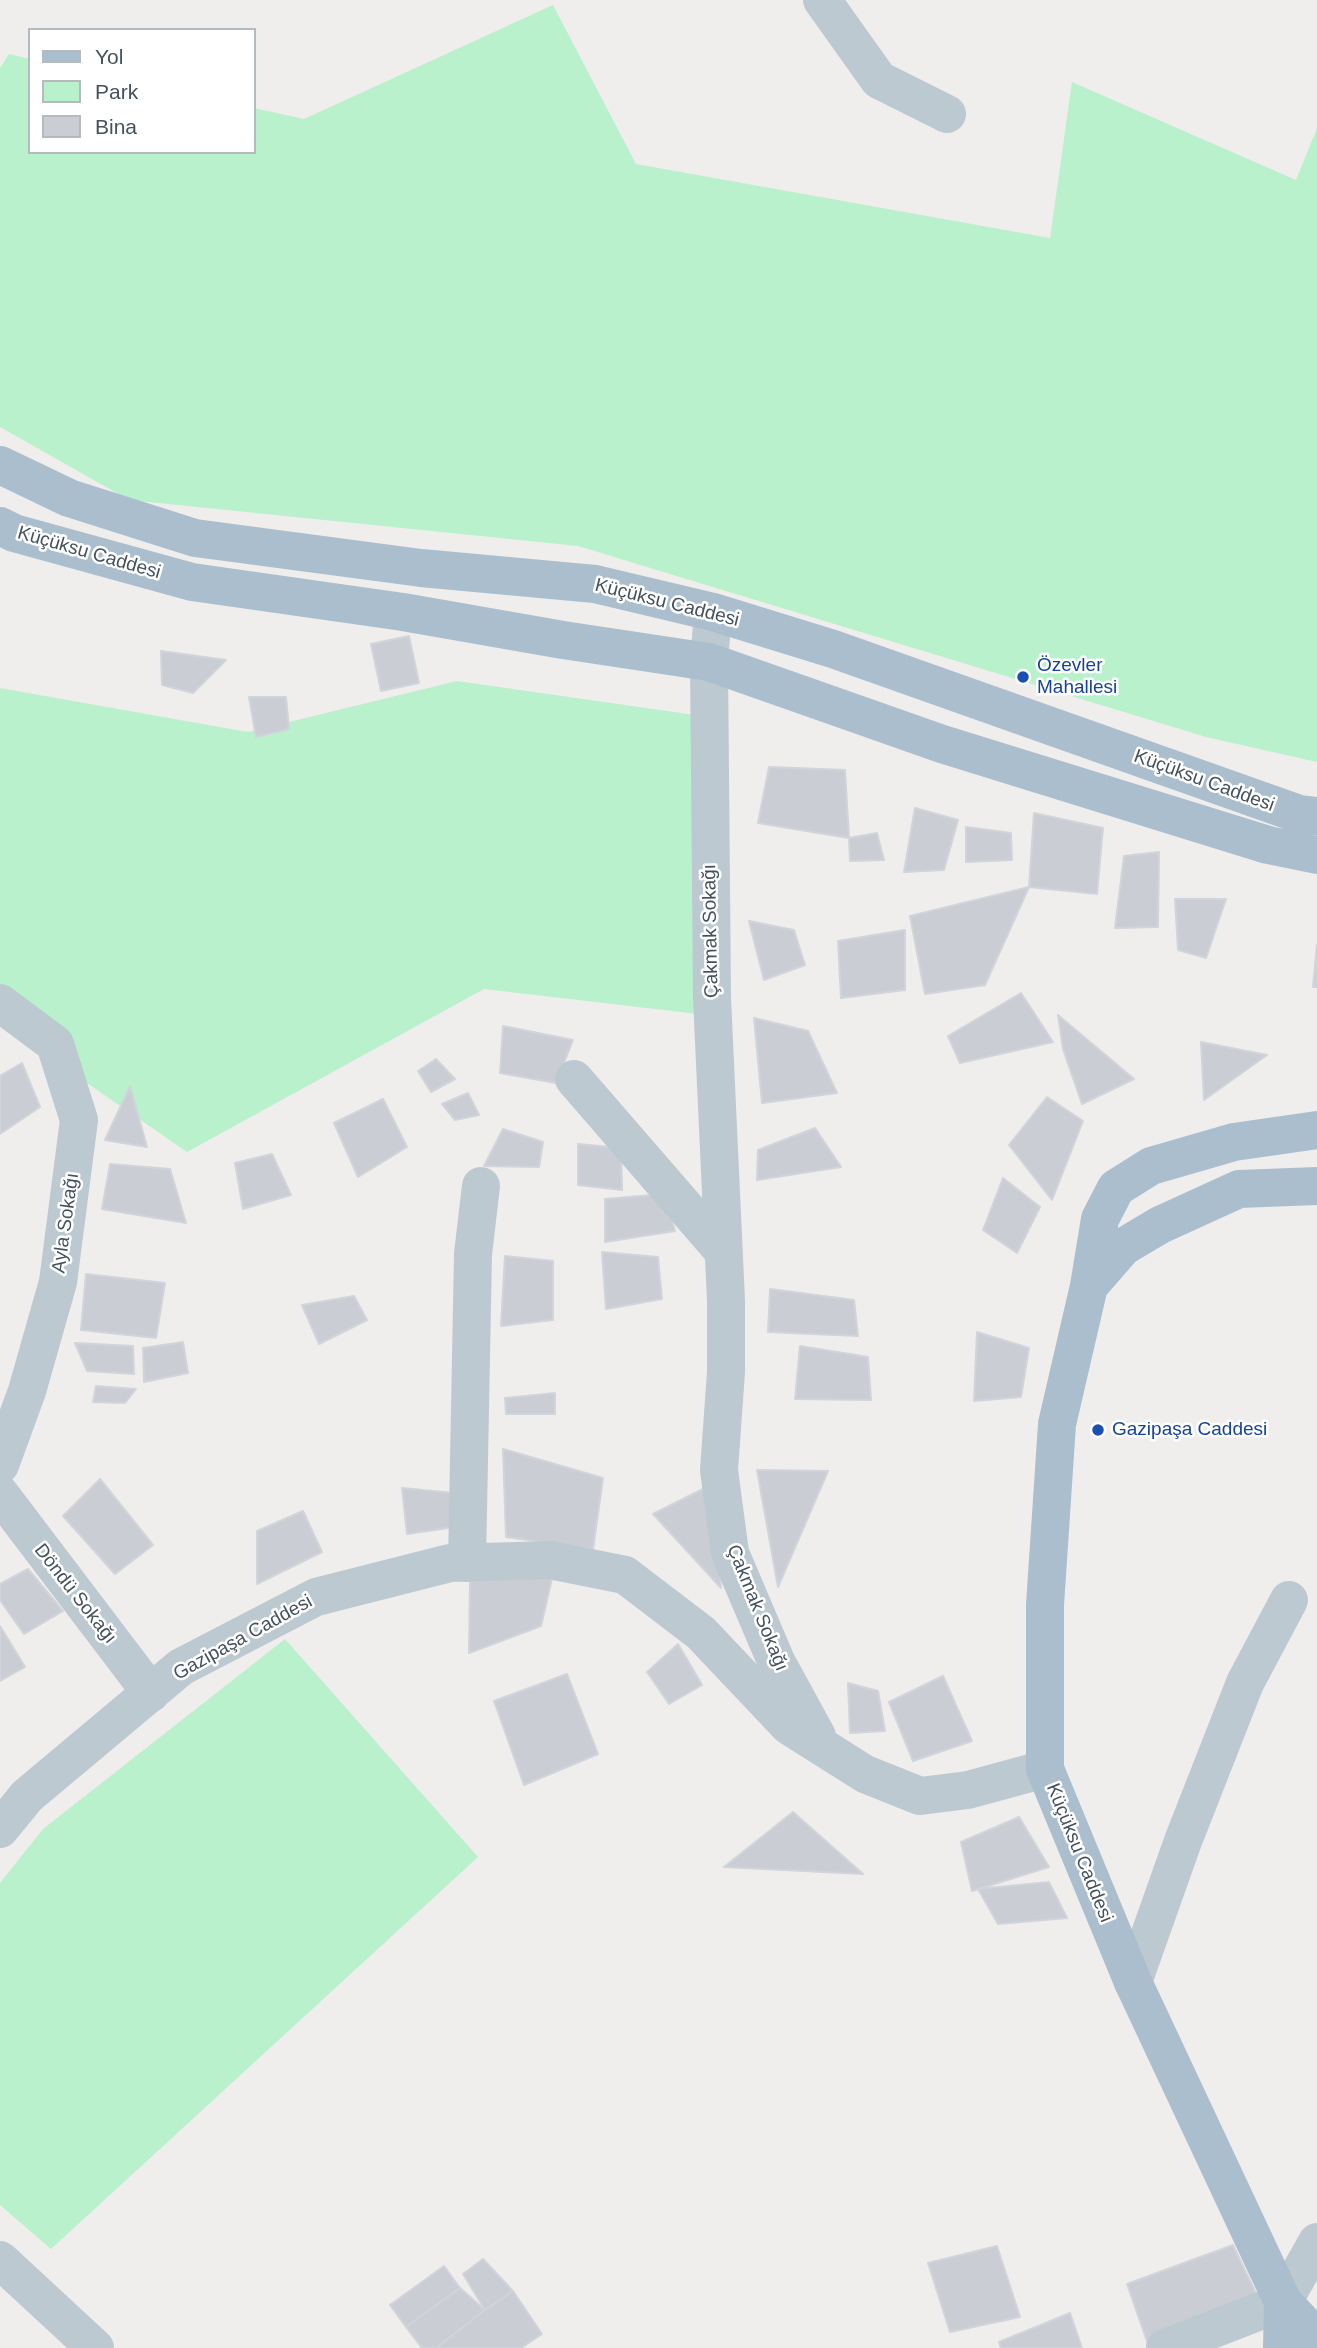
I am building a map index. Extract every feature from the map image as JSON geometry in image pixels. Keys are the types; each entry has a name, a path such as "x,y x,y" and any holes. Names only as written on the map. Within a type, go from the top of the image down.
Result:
{"main road":[{"name":"Küçüksu Caddesi","path":"0,465 69,498 195,538 421,568 595,584 713,612 833,649 1299,814 1317,817"},
{"name":"Küçüksu Caddesi","path":"0,526 14,533 192,582 403,612 709,662 942,744 1268,845 1317,855"},
{"name":"Küçüksu Caddesi","path":"1317,1130 1222,1145 1151,1166 1116,1188 1100,1219 1090,1286 1057,1424 1045,1605 1045,1769 1133,1982 1283,2302 1317,2338"},
{"name":"Küçüksu Caddesi","path":"1090,1286 1123,1247 1160,1225 1239,1189 1317,1186"},
{"name":"Küçüksu Caddesi","path":"1282,2348 1283,2302"}],"street":[{"path":"822,0 879,80 947,114"},
{"name":"Çakmak Sokağı","path":"713,612 709,662 712,998 726,1372 719,1470 730,1553 776,1661 823,1747"},
{"name":"Ayla Sokağı","path":"0,1003 55,1044 79,1120 58,1282 27,1391 0,1465"},
{"path":"574,1079 723,1251"},
{"path":"467,1563 473,1254 481,1186"},
{"name":"Döndü Sokağı","path":"0,1494 151,1693"},
{"name":"Gazipaşa Caddesi","path":"1,1823 27,1796 181,1667 316,1597 450,1563 550,1560 625,1575 701,1633 789,1726 865,1774 920,1796 968,1790 1045,1769"},
{"path":"1133,1982 1183,1841 1245,1683 1289,1600"},
{"path":"1165,2348 1283,2302 1317,2242"},
{"path":"0,2260 95,2348"}],"green space":[{"path":"553,5 636,164 1050,238 1072,82 1296,180 1317,128 1317,762 1206,737 578,546 129,500 0,427 0,68 9,54 28,59 28,154 256,154 256,108 304,119"},
{"path":"457,681 702,716 732,1018 484,989 187,1152 0,1023 0,688 248,732"},
{"path":"285,1639 478,1857 51,2249 0,2205 0,1883 43,1829"}],"building":[{"path":"409,636 419,683 381,691 371,644"},
{"path":"161,651 226,660 193,693 162,685"},
{"path":"249,697 286,697 289,729 256,737"},
{"path":"769,767 845,770 849,838 758,823"},
{"path":"915,808 958,820 944,870 904,872"},
{"path":"1034,813 1103,828 1097,894 1029,887"},
{"path":"966,827 1011,833 1012,860 966,862"},
{"path":"877,833 884,860 850,861 849,838"},
{"path":"1159,852 1158,927 1115,928 1124,856"},
{"path":"1029,887 985,985 925,994 910,916"},
{"path":"1175,899 1226,899 1206,958 1178,950"},
{"path":"749,921 794,930 805,965 764,980"},
{"path":"905,930 905,990 841,998 838,941"},
{"path":"1317,945 1317,987 1313,987"},
{"path":"1021,993 1053,1042 960,1063 948,1036"},
{"path":"1058,1015 1134,1079 1082,1104 1063,1049"},
{"path":"754,1018 808,1031 837,1093 762,1103"},
{"path":"503,1026 573,1040 556,1083 500,1073"},
{"path":"1201,1042 1267,1055 1204,1100"},
{"path":"436,1059 455,1079 431,1092 418,1071"},
{"path":"22,1063 40,1107 0,1134 0,1076"},
{"path":"130,1086 147,1147 105,1140"},
{"path":"468,1093 479,1115 455,1120 442,1104"},
{"path":"1047,1097 1083,1121 1052,1200 1009,1145"},
{"path":"383,1099 407,1147 358,1177 334,1123"},
{"path":"815,1128 841,1167 757,1180 758,1150"},
{"path":"503,1129 543,1142 539,1167 484,1166"},
{"path":"578,1144 621,1148 622,1190 578,1185"},
{"path":"272,1154 291,1195 243,1209 235,1163"},
{"path":"110,1164 170,1169 186,1223 102,1209"},
{"path":"1003,1178 1040,1207 1017,1253 983,1230"},
{"path":"664,1194 675,1231 605,1242 605,1199"},
{"path":"602,1252 658,1257 662,1299 606,1309"},
{"path":"505,1256 553,1261 553,1320 501,1326"},
{"path":"86,1274 165,1283 156,1338 81,1330"},
{"path":"770,1289 854,1300 858,1336 768,1332"},
{"path":"354,1296 367,1320 319,1344 302,1305"},
{"path":"977,1332 1029,1348 1021,1397 974,1401"},
{"path":"183,1342 188,1373 144,1382 143,1348"},
{"path":"75,1343 133,1346 134,1374 87,1371"},
{"path":"800,1346 868,1357 871,1400 795,1399"},
{"path":"96,1386 136,1389 125,1403 93,1402"},
{"path":"555,1393 555,1414 506,1414 505,1398"},
{"path":"503,1449 603,1478 593,1549 506,1537"},
{"path":"757,1470 828,1471 778,1587"},
{"path":"100,1479 153,1545 115,1574 63,1516"},
{"path":"711,1485 721,1588 653,1514"},
{"path":"402,1488 454,1493 468,1525 407,1534"},
{"path":"303,1511 322,1552 257,1584 257,1531"},
{"path":"28,1569 63,1611 24,1634 0,1600 0,1584"},
{"path":"554,1570 541,1626 469,1653 470,1580"},
{"path":"0,1626 25,1667 0,1681"},
{"path":"678,1644 702,1685 669,1704 647,1672"},
{"path":"567,1674 598,1754 524,1785 494,1701"},
{"path":"943,1676 972,1741 913,1761 889,1702"},
{"path":"848,1683 878,1691 885,1731 850,1733"},
{"path":"793,1812 863,1874 724,1867"},
{"path":"1019,1817 1049,1867 972,1891 961,1842"},
{"path":"1049,1882 1067,1918 998,1924 978,1889"},
{"path":"1233,2245 1260,2302 1148,2344 1127,2284"},
{"path":"997,2246 1020,2317 950,2332 928,2263"},
{"path":"483,2259 513,2291 485,2310 463,2274"},
{"path":"444,2266 460,2288 406,2327 390,2305"},
{"path":"460,2288 485,2310 436,2348 422,2348 406,2327"},
{"path":"513,2291 542,2334 521,2348 436,2348 485,2310"},
{"path":"1070,2313 1082,2348 1001,2348 999,2342"}],"place":[{"name":"Özevler Mahallesi","path":"1023,677"},
{"name":"Gazipaşa Caddesi","path":"1098,1430"}]}
